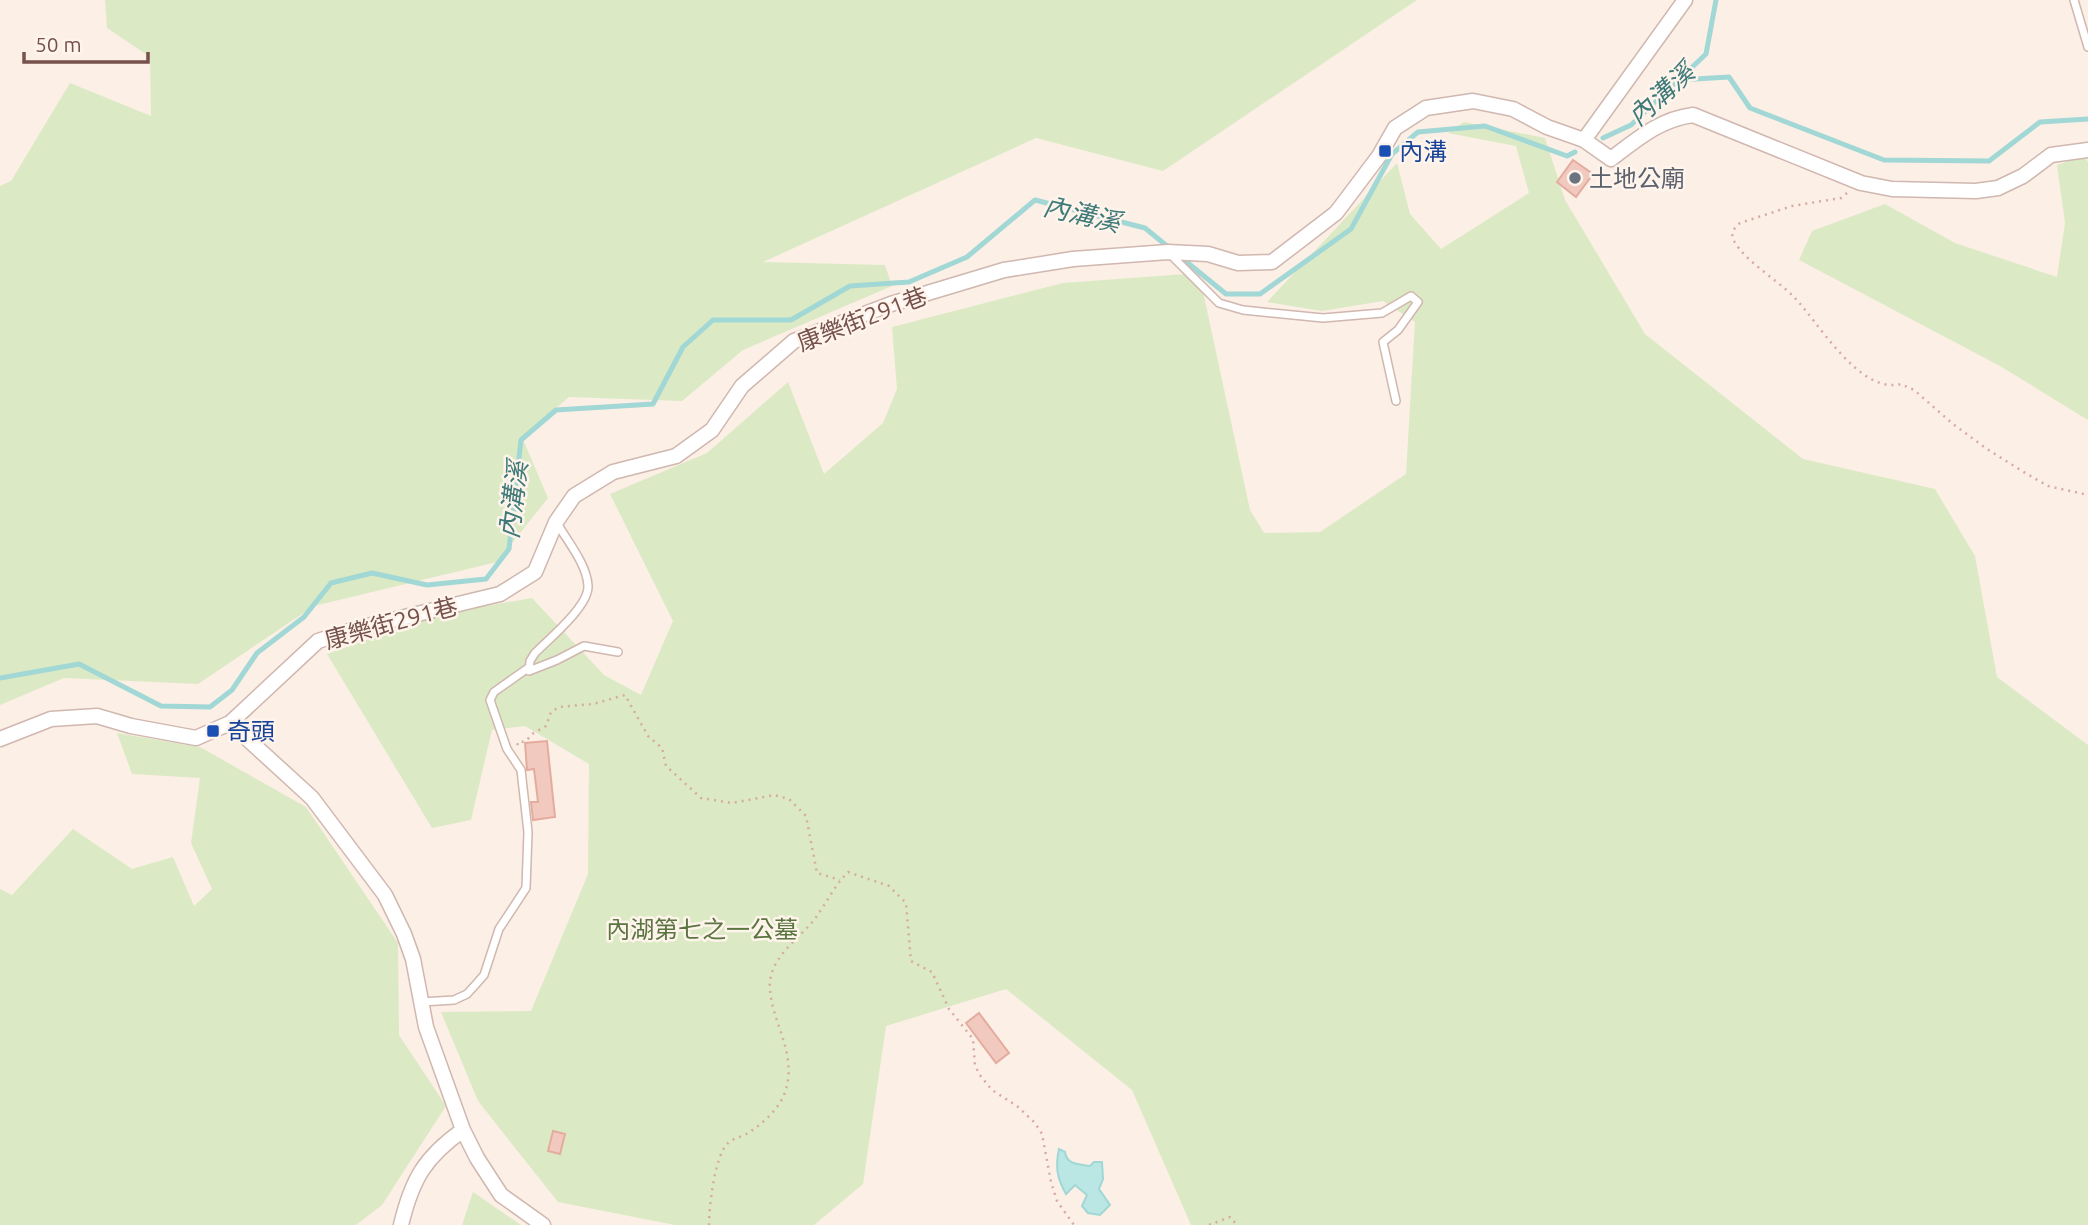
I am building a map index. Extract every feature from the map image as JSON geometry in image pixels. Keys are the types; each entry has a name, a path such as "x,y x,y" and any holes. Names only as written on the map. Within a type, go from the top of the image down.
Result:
{"street":[{"path":"1584,140 1685,0"},
{"name":"康樂街291巷","path":"0,739 51,719 97,716 131,726 196,738 230,723 317,641 355,629 500,594 535,572 556,522 575,496 613,472 676,456 712,430 743,386 794,341 891,304 1004,271 1073,259 1168,252 1208,254 1238,263 1272,262 1336,213 1379,156 1395,128 1426,108 1474,101 1513,109 1547,127 1584,140 1611,159 1674,117 1693,116 1861,183"},
{"path":"1861,183 1892,189 1976,191 1998,188 2023,176 2051,155 2088,150"},
{"path":"230,723 312,798 385,895 408,946 426,1027 463,1130 501,1195 543,1225"},
{"path":"401,1225 415,1179 441,1146 463,1130"}],"lane":[{"path":"2074,0 2088,47"},
{"path":"1168,252 1219,303 1243,310 1323,318 1382,313 1411,296 1418,302 1398,330 1383,342 1396,401"},
{"path":"422,1002 454,1000 467,994 484,975 499,929 526,888 528,832 521,771 507,749 490,700 494,692 528,668 536,653 581,605 588,589 583,568 556,522"},
{"path":"528,668 532,671 584,646 618,652"}],"path":[{"path":"1861,183 1841,198 1792,206 1740,223 1733,229 1735,243 1794,297 1851,364 1870,379 1892,386 1900,384 1914,390 1987,449 2048,486 2088,495"},
{"path":"521,771 517,743 526,741 532,734 543,729 551,712 559,707 593,704 625,695 648,736 662,748 666,766 701,798 732,803 774,795 789,799 806,816 817,873 840,880"},
{"path":"709,1225 719,1160 729,1143 747,1134 771,1115 784,1095 788,1071 786,1048 769,989 772,971 782,954 813,920 848,872 889,886 906,903 911,961 932,972 949,1009 973,1039 975,1065 979,1074 992,1090 1017,1106 1042,1134 1051,1182 1058,1201 1074,1225"},
{"path":"1209,1225 1230,1217 1237,1225"}],"green space":[{"path":"105,0 1417,0 1163,171 1036,138 763,262 885,265 892,286 743,350 682,401 569,397 522,437 548,498 497,562 314,606 198,684 64,678 0,705 0,186 11,181 70,83 151,116 150,57 107,28"},
{"name":"內湖第七之一公墓","path":"1464,122 1545,138 1565,200 1645,334 1803,459 1935,489 1975,556 1997,677 2088,745 2088,1225 1191,1225 1132,1090 1006,989 886,1026 863,1184 814,1225 675,1225 558,1202 478,1101 441,1012 531,1011 588,874 589,764 525,726 492,730 471,820 432,828 327,654 439,614 532,598 604,675 641,695 673,621 610,494 707,453 788,382 824,474 883,423 897,389 892,327 1063,283 1199,273 1250,510 1264,533 1320,532 1406,474 1415,322 1383,301 1322,311 1267,302 1397,163 1410,214 1441,249 1529,193 1516,146 1448,133"},
{"path":"2084,156 2088,162 2088,420 2000,366 1799,260 1812,231 1885,204 1955,243 2057,277 2065,223 2057,165"},
{"path":"117,733 200,747 306,807 398,943 399,1035 446,1106 382,1205 356,1225 0,1225 0,889 12,895 73,829 132,869 173,857 194,906 212,889 191,843 200,778 132,774"},
{"path":"473,1192 521,1225 462,1225"}],"water":[{"path":"1059,1149 1074,1163 1090,1166 1094,1162 1102,1162 1103,1179 1099,1189 1110,1205 1100,1215 1088,1213 1082,1206 1087,1195 1075,1185 1066,1194 1058,1172"}],"building":[{"name":"土地公廟","path":"1573,160 1593,174 1576,197 1557,182"},
{"path":"547,741 555,817 533,820 531,802 538,802 534,769 527,770 525,743"},
{"path":"979,1013 1009,1053 996,1063 966,1023"},
{"path":"553,1131 565,1134 560,1154 548,1151"}],"waterway":[{"name":"內溝溪","path":"1603,138 1631,125 1706,54 1716,0"},
{"path":"1678,80 1729,77 1750,108 1884,160 1989,161 2040,122 2088,119"},
{"name":"內溝溪","path":"1183,259 1226,294 1260,294 1351,229 1392,154 1418,132 1485,126 1567,156 1575,152"},
{"name":"內溝溪","path":"0,678 79,664 161,706 210,707 232,690 257,653 304,617 331,583 372,573 427,585 486,579 509,549 521,440 556,410 653,404 683,347 713,320 791,320 850,286 909,282 967,257 1035,200 1145,228 1167,246"}],"place":[{"name":"內溝","path":"1385,151"},
{"name":"土地公廟","path":"1575,178"},
{"name":"奇頭","path":"213,731"}]}
